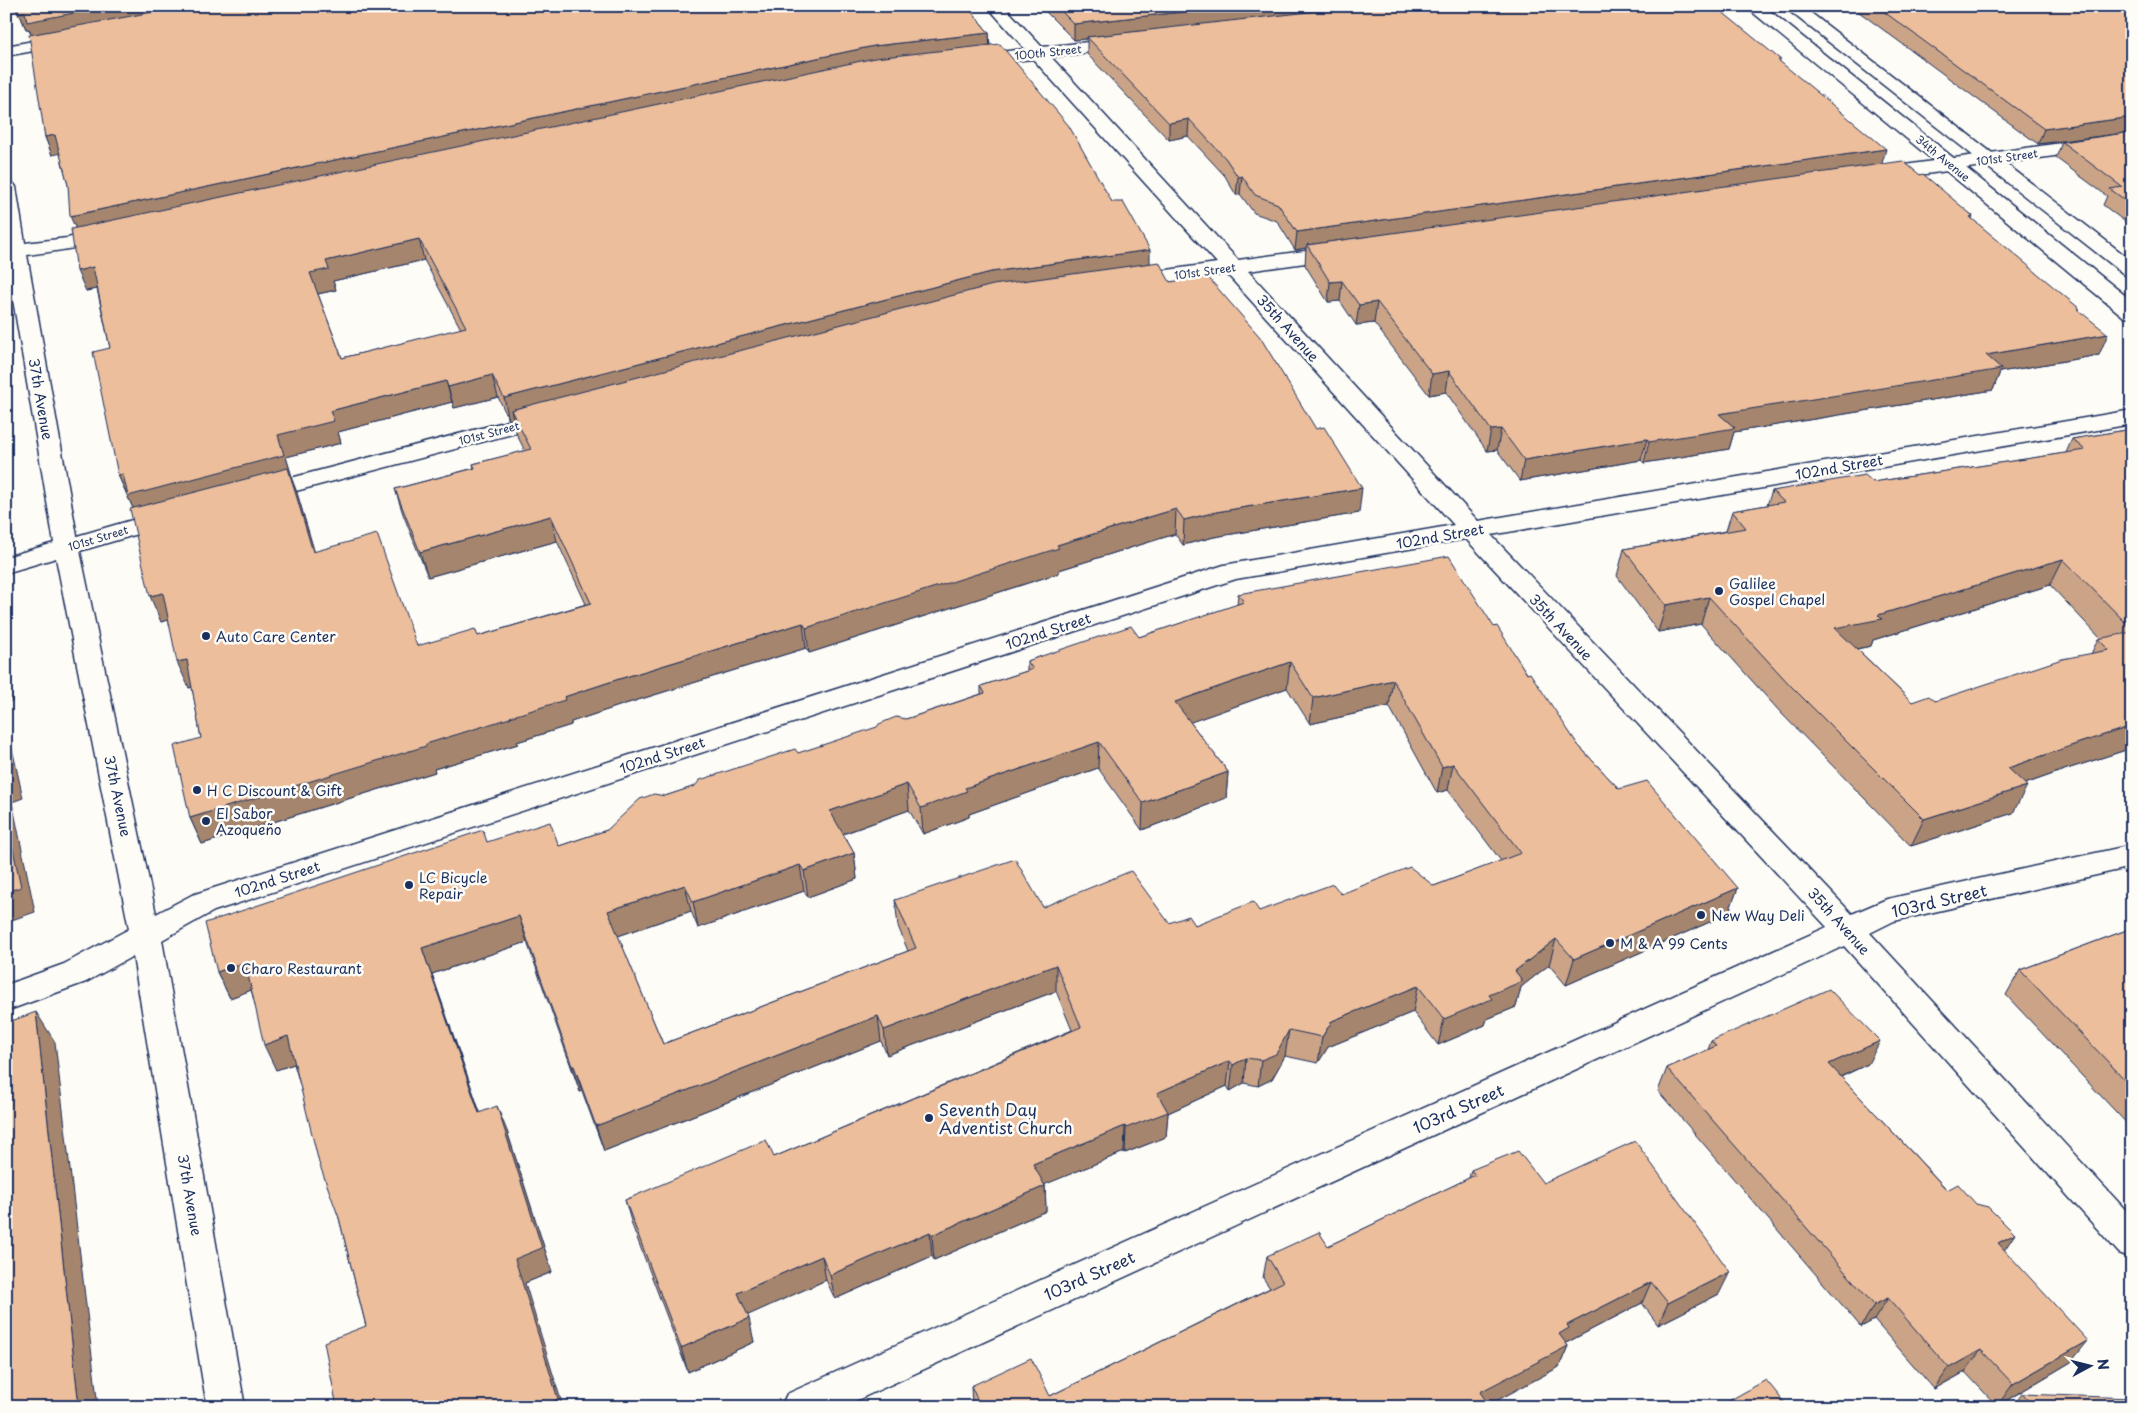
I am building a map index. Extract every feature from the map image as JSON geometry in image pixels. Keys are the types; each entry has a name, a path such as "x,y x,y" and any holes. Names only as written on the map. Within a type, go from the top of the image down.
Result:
{"street":[{"name":"35th Avenue","path":"995,6 1536,600 1848,930 2132,1242"},
{"name":"34th Avenue","path":"1753,6 2132,312"},
{"name":"34th Avenue","path":"1792,6 2132,271"},
{"path":"6,51 81,37"},
{"name":"100th Street","path":"953,62 1146,41"},
{"name":"101st Street","path":"1854,179 2132,139"},
{"name":"37th Avenue","path":"6,186 11,251 67,548 145,934 226,1407"},
{"path":"11,251 67,244 126,231"},
{"name":"101st Street","path":"1110,284 1359,249"},
{"name":"101st Street","path":"242,498 569,412"},
{"name":"102nd Street","path":"6,998 75,973 203,903 1233,571 2132,417"},
{"name":"101st Street","path":"6,565 194,511"},
{"name":"103rd Street","path":"800,1407 1887,911 2132,856"}],"building":[{"path":"18,6 111,6 27,22 25,12 19,13"},
{"path":"185,6 967,6 989,33 874,46 70,216 68,185 55,135 45,137 29,35"},
{"path":"1056,6 1235,6 1074,24"},
{"path":"1363,6 1715,6 1886,149 1297,232 1278,204 1255,195 1242,176 1238,177 1226,159 1189,119 1169,123 1087,37"},
{"path":"1876,6 2132,6 2132,117 2044,129"},
{"path":"1000,44 1069,126 1112,202 1123,202 1150,250 991,272 504,398 492,375 448,387 446,381 330,411 334,421 278,435 284,455 128,496 123,474 118,475 93,352 110,348 93,267 77,271 71,229 875,58","holes":["419,239 466,327 342,358 310,273 329,269 326,261"]},
{"path":"2132,132 2132,205 2110,189 2122,187 2062,142"},
{"path":"1903,161 1920,175 1923,174 1973,216 1970,217 2108,334 1986,355 2002,369 1719,414 1735,428 1649,442 1647,439 1524,460 1501,429 1491,430 1449,371 1432,374 1377,302 1359,305 1342,281 1330,282 1307,245"},
{"path":"1159,262 1170,282 1207,276 1260,337 1316,429 1324,427 1362,488 1216,512 1184,520 1176,509 1057,545 1059,548 806,628 803,623 619,679 564,697 565,700 426,744 426,746 190,818 174,746 201,738 187,660 177,662 163,593 150,596 130,509 288,468 313,552 377,534 417,646 475,629 478,636 591,603 551,516 420,552 395,489 475,468 473,464 531,449 511,410 993,285"},
{"path":"2132,429 2132,629 2063,559 1878,615 1882,619 1835,628 1912,702 1929,696 1935,701 2062,659 2109,650 2098,639 2132,632 2132,726 2008,768 2027,786 1924,819 1791,686 1709,597 1666,605 1624,549 1746,528 1732,511 1784,502 1772,491 1865,475 1873,482 2085,450 2072,439"},
{"path":"1449,556 1494,627 1497,626 1527,674 1530,673 1578,745 1619,789 1647,781 1738,888 1574,959 1556,939 1515,971 1523,981 1489,995 1492,999 1444,1019 1418,986 1332,1021 1322,1037 1289,1030 1276,1054 1261,1060 1246,1058 1233,1065 1230,1061 1157,1093 1168,1112 1126,1128 1125,1126 1033,1164 1045,1186 932,1235 930,1232 830,1275 822,1256 738,1293 749,1318 681,1348 625,1200 766,1140 774,1157 1081,1027 1056,965 884,1030 878,1016 596,1126 574,1066 572,1066 519,916 422,948 479,1113 497,1106 542,1248 515,1259 558,1399 540,1407 337,1407 324,1342 366,1326 339,1218 319,1163 288,1036 264,1045 245,962 217,972 205,923 483,830 487,842 550,822 559,846 607,830 640,799 654,794 665,796 695,786 700,780 795,749 798,753 877,727 879,724 896,717 906,719 985,693 981,686 1033,669 1027,661 1131,626 1139,637 1244,602 1238,594","holes":["1290,662 1313,698 1393,680 1442,767 1453,764 1521,853 1434,886 1410,867 1341,894 1333,884 1259,911 1253,902 1195,925 1189,916 1169,923 1131,871 1043,907 1015,859 895,900 916,948 663,1044 608,911 685,885 693,902 800,865 804,871 854,853 830,811 907,784 921,808 967,791 965,788 1099,742 1143,803 1228,772 1175,702"]},
{"path":"6,760 9,773 6,775"},
{"path":"6,816 21,887 6,892"},
{"path":"2132,928 2132,1087 2020,970"},
{"path":"1829,989 1880,1041 1829,1064 1947,1190 1958,1184 1976,1204 1988,1207 2015,1234 1998,1243 2088,1341 2013,1384 1981,1350 1949,1368 1888,1298 1874,1305 1667,1068 1716,1046 1711,1041"},
{"path":"36,1012 79,1407 6,1407 6,1023"},
{"path":"1635,1141 1730,1272 1668,1303 1651,1282 1567,1325 1569,1328 1559,1334 1568,1346 1480,1392 1490,1407 981,1407 971,1386 1031,1358 1050,1396 1283,1282 1267,1256 1319,1232 1328,1246 1475,1175 1471,1170 1518,1151 1543,1183"},
{"path":"1766,1380 1788,1407 1718,1407"},
{"path":"2022,1394 2132,1398 2132,1407 2035,1407"}],"place":[{"name":"Galilee Gospel Chapel","path":"1719,591"},
{"name":"Auto Care Center","path":"206,636"},
{"name":"H C Discount & Gift","path":"197,790"},
{"name":"El Sabor Azoqueño","path":"206,821"},
{"name":"LC Bicycle Repair","path":"409,885"},
{"name":"New Way Deli","path":"1701,915"},
{"name":"M & A 99 Cents","path":"1610,943"},
{"name":"Charo Restaurant","path":"231,968"},
{"name":"Seventh Day Adventist Church","path":"929,1118"}]}
